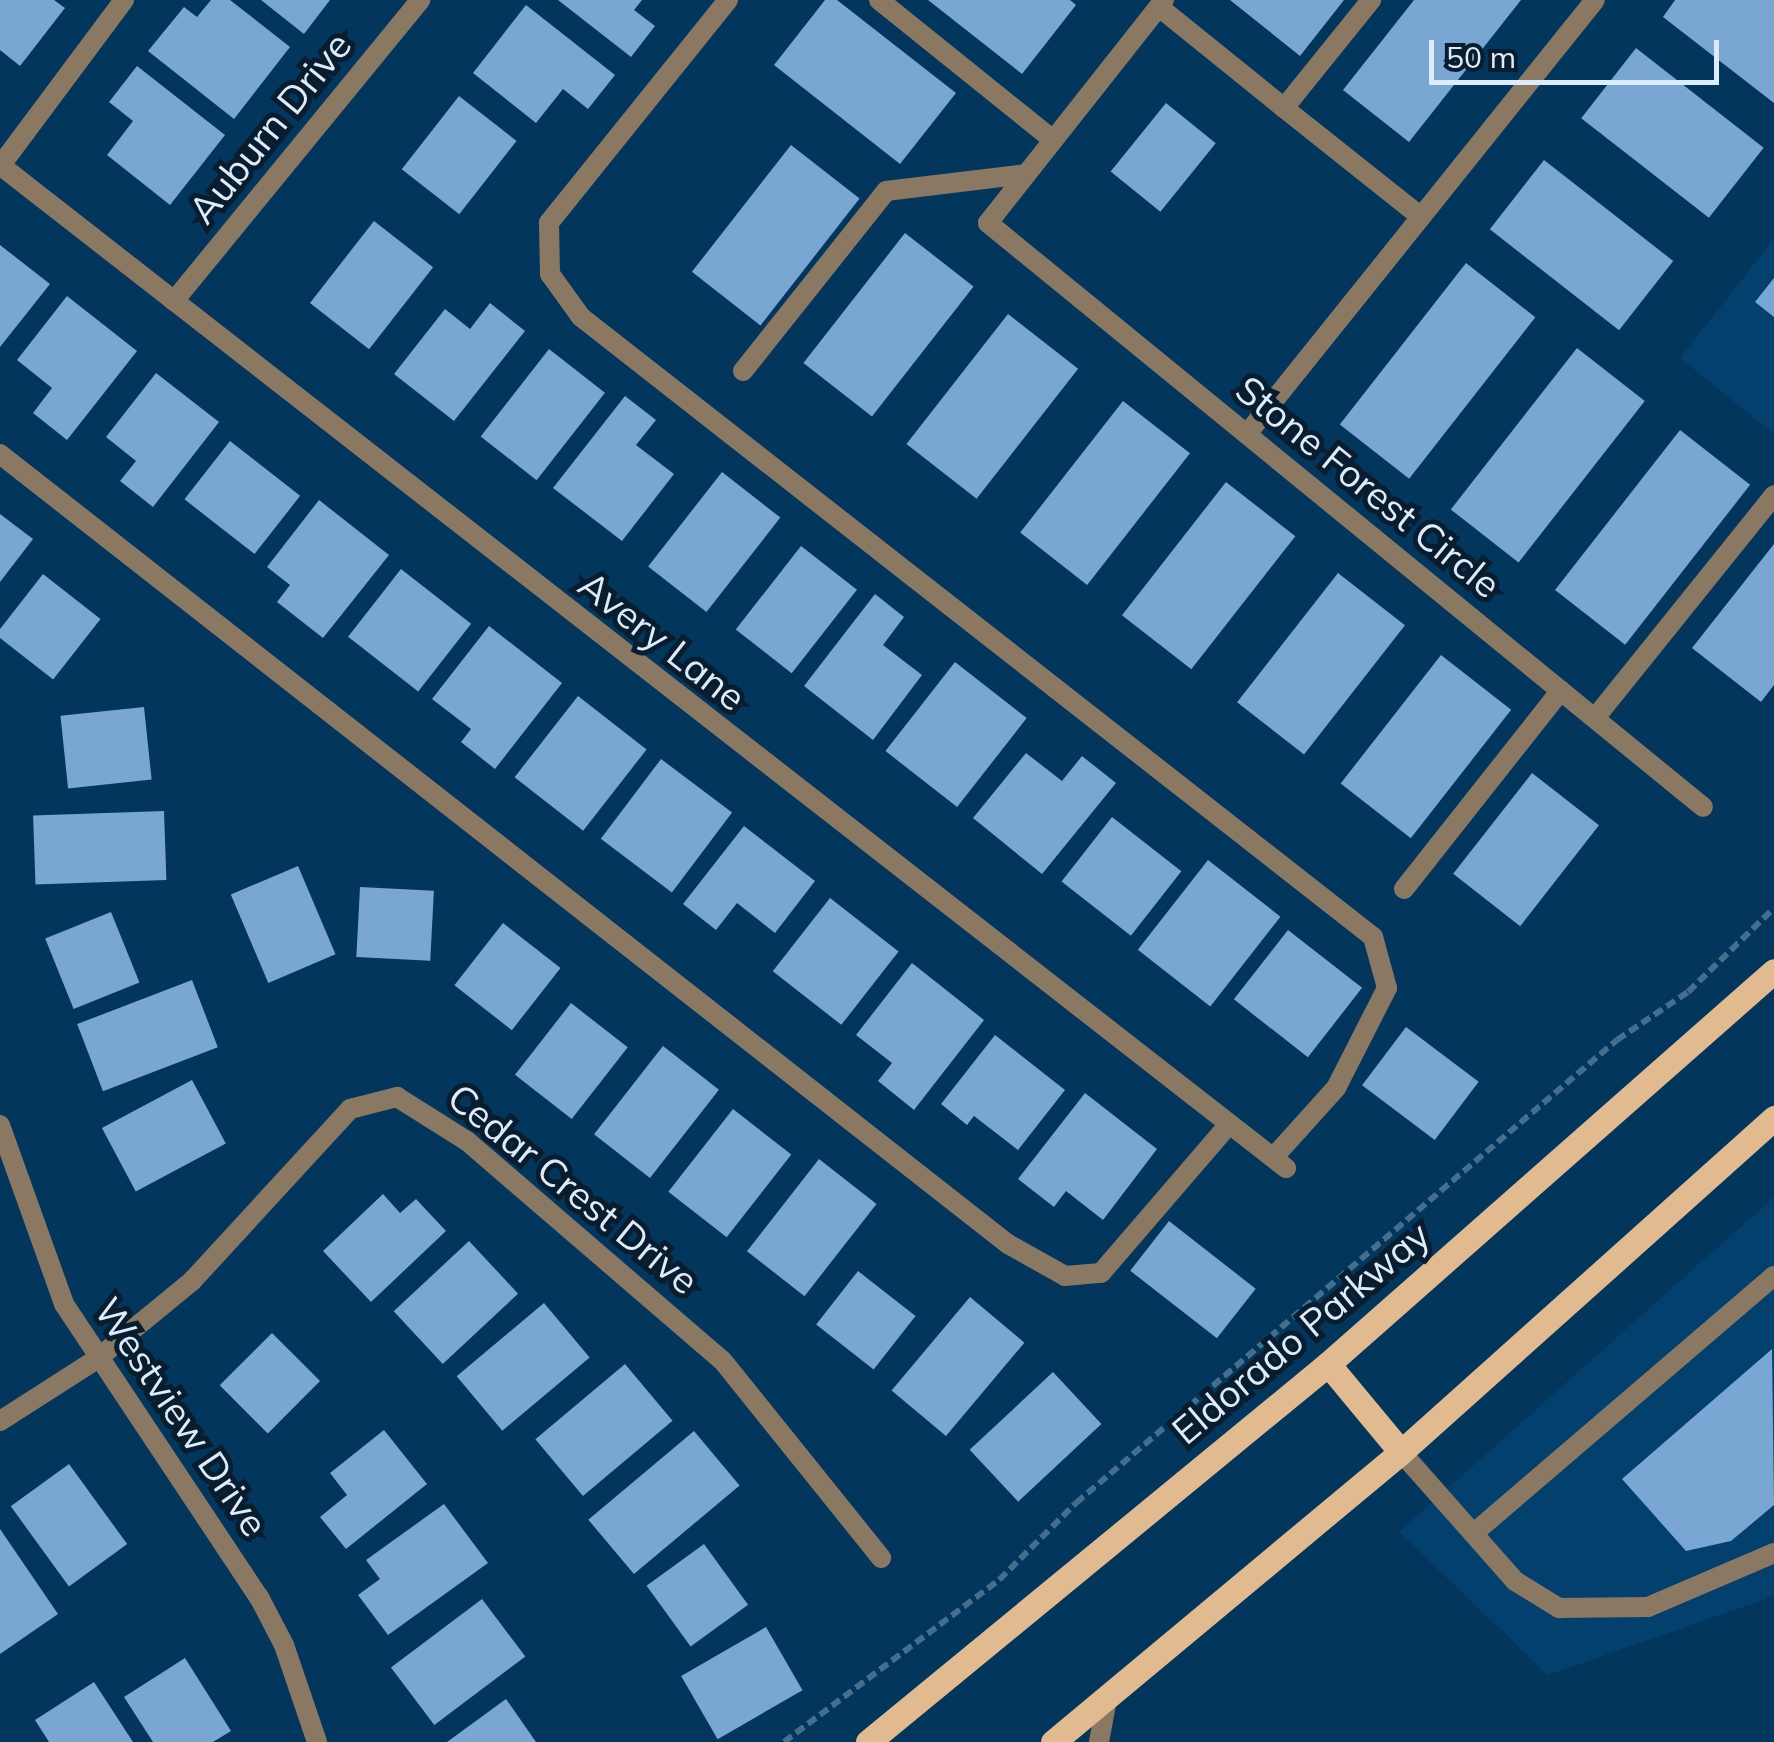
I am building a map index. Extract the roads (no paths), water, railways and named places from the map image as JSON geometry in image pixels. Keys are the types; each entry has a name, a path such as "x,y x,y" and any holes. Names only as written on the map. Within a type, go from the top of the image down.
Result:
{"main road":[{"name":"Eldorado Parkway","path":"868,1742 1328,1364 1774,971"},
{"path":"1053,1742 1401,1452 1774,1118"},
{"path":"1328,1364 1401,1452"}],"street":[{"path":"0,165 124,0"},
{"name":"Auburn Drive","path":"174,301 420,0"},
{"name":"Avery Lane","path":"0,165 1279,1163 1336,1088 1387,988 1373,937 581,317 550,274 549,223 728,0"},
{"path":"879,0 1054,140"},
{"path":"1284,108 1371,0"},
{"path":"1247,434 1596,0"},
{"path":"743,371 886,191 1026,174 1161,4 1421,216"},
{"name":"Stone Forest Circle","path":"1026,174 988,223 1704,806"},
{"path":"0,454 1008,1244 1065,1276 1101,1273 1229,1124"},
{"path":"1595,718 1774,495"},
{"path":"1404,889 1561,690"},
{"name":"Cedar Crest Drive","path":"0,1421 97,1359 206,1268 350,1109 396,1097 468,1141 722,1360 880,1558"},
{"name":"Westview Drive","path":"0,1125 64,1304 97,1359 259,1597 284,1645 317,1742"},
{"path":"1474,1534 1774,1276"},
{"path":"1401,1452 1536,1596 1584,1612 1648,1607 1774,1553"},
{"path":"1100,1742 1107,1699"}]}
